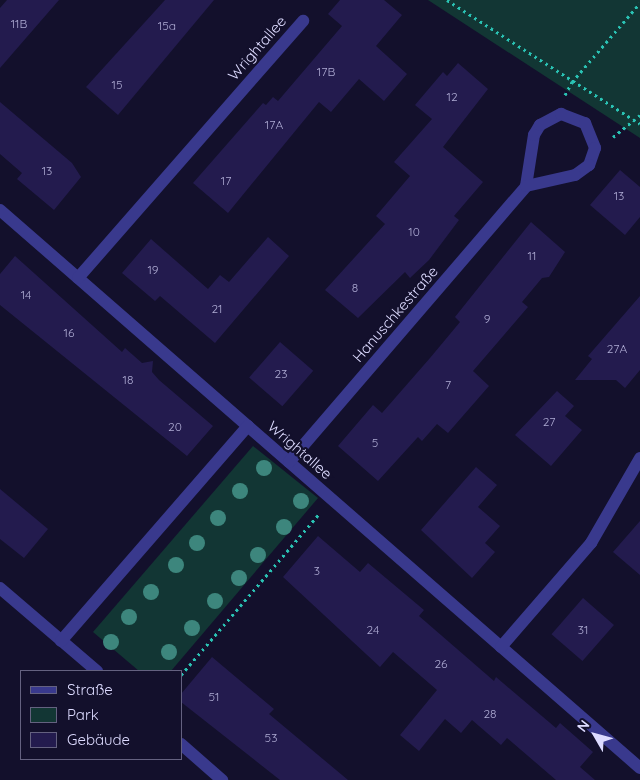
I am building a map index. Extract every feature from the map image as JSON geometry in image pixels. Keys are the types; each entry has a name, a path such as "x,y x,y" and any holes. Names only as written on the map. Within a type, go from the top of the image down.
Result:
{"street":[{"name":"Wrightallee","path":"78,278 303,21"},
{"path":"574,116 585,123 595,148 589,164 575,176 526,186 534,135 549,118 574,116"},
{"name":"Hanuschkestraße","path":"289,462 526,186"},
{"name":"Wrightallee","path":"0,210 640,768"},
{"path":"61,641 248,426"},
{"path":"501,647 591,543 640,458"},
{"path":"0,588 96,670"},
{"path":"182,745 222,780"}],"path":[{"path":"447,0 640,124"},
{"path":"572,82 640,3"},
{"path":"595,148 635,122 640,115"},
{"path":"182,674 332,500"}],"green space":[{"path":"428,0 640,0 640,138"},
{"path":"253,446 318,498 172,670 138,670 93,632"}],"building":[{"path":"7,0 59,0 0,68 0,8"},
{"path":"165,0 214,0 118,115 86,87"},
{"path":"340,0 384,0 402,15 376,46 407,74 384,101 359,79 331,112 319,102 228,213 193,183 263,103 266,105 273,97 278,101 342,26 328,14"},
{"path":"458,63 488,89 443,147 483,182 454,216 459,220 429,260 410,278 405,272 358,318 325,290 385,224 376,216 410,176 394,162 432,119 415,105 443,72 447,76"},
{"path":"0,102 72,163 81,177 54,210 17,179 22,173 0,154"},
{"path":"620,170 640,187 640,217 625,235 590,205"},
{"path":"531,222 565,252 549,277 542,278 522,302 528,307 473,371 489,386 448,433 437,424 422,441 418,437 378,481 338,446 373,405 382,413 430,358 460,322 455,317"},
{"path":"268,237 289,256 215,343 160,296 155,301 122,273 151,239 208,289 220,275 229,282"},
{"path":"15,256 122,352 125,348 142,363 153,361 152,372 159,380 213,426 187,456 0,305 0,274"},
{"path":"640,296 640,370 625,388 616,380 575,380 592,359 588,356"},
{"path":"280,342 313,371 282,406 249,377"},
{"path":"557,391 574,406 565,416 582,430 551,466 515,435"},
{"path":"476,467 497,485 478,507 500,526 485,543 495,552 472,578 421,530"},
{"path":"0,489 48,529 24,558 0,539"},
{"path":"640,521 640,575 613,552"},
{"path":"318,536 360,572 368,563 424,610 419,616 494,681 496,677 556,728 560,723 593,752 580,767 595,780 556,780 507,738 501,745 472,720 461,733 445,719 419,751 400,735 437,690 393,652 380,667 283,577"},
{"path":"583,598 614,625 582,661 552,634"},
{"path":"212,657 274,709 269,714 348,780 280,780 182,703 182,693"}]}
